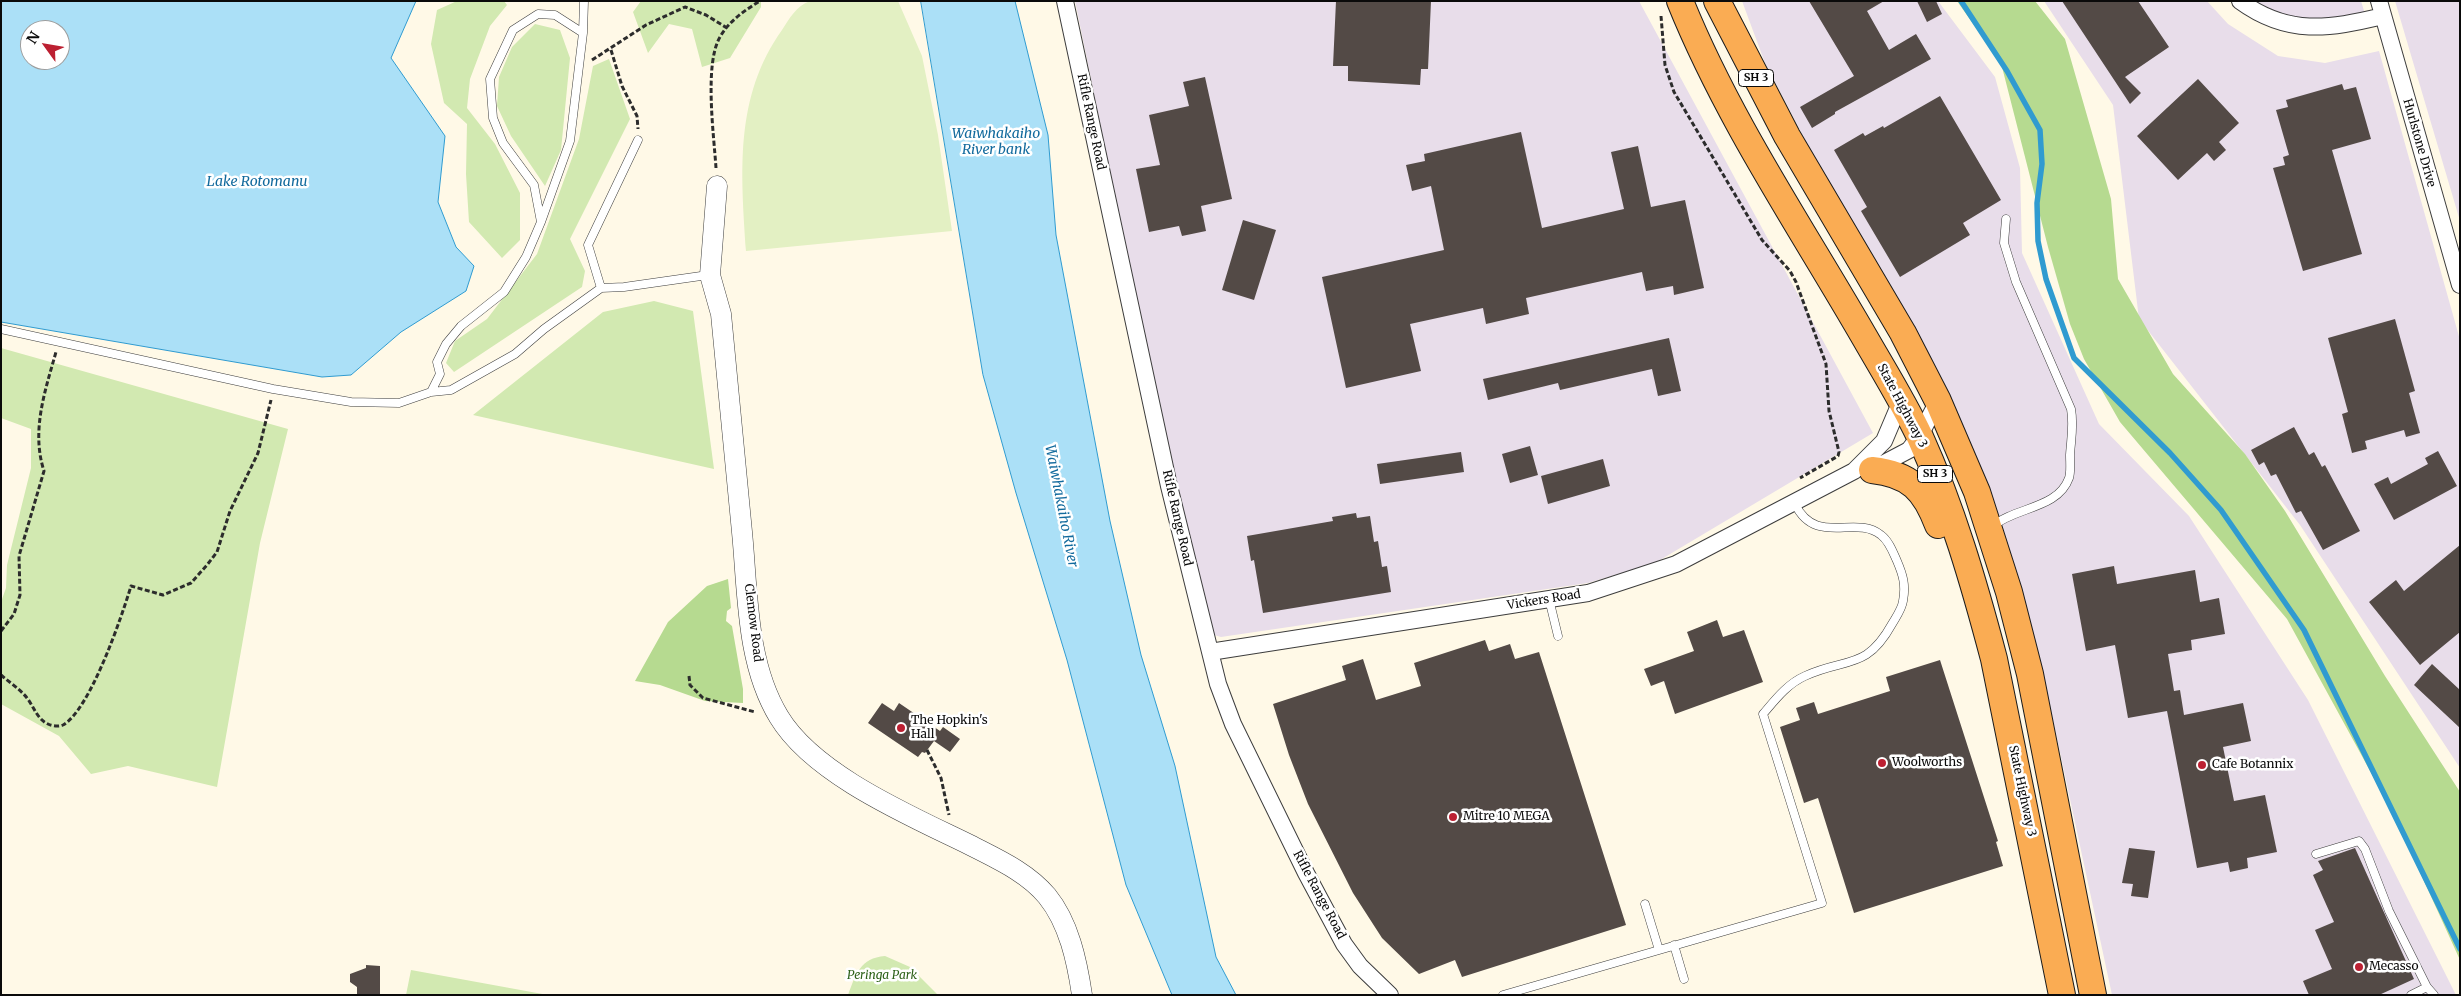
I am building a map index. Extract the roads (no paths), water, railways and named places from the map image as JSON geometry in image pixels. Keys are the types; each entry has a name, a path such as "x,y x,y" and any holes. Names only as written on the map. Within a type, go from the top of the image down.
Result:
{"highway":[{"name":"SH 3","path":"1718,1 1787,136 1903,332 1938,401 1968,468 1987,532 2010,592 2030,674 2093,995"},
{"name":"State Highway 3","path":"1670,7 1707,63 1768,176 1822,264 1901,401 1920,437 1967,550 2012,739 2062,995"},
{"path":"1863,470 1889,472 1902,477 1924,495 1932,508 1960,587 1988,635"}],"street":[{"name":"Rifle Range Road","path":"1064,1 1169,486 1218,684 1234,724 1310,881 1344,944 1360,966 1390,995"},
{"path":"2240,1 2254,11 2281,23 2311,28 2341,26 2381,9"},
{"name":"Hurlstone Drive","path":"2381,9 2460,285"},
{"name":"Clemow Road","path":"717,186 710,275 721,314 753,642 768,698 793,736 812,755 862,789 1006,863 1029,879 1047,896 1061,918 1071,944 1082,995"},
{"name":"Vickers Road","path":"1863,470 1884,441 1901,401"},
{"name":"Vickers Road","path":"1210,652 1588,593 1676,564 1863,470 1910,450 1920,437 1938,401"}],"lane":[{"path":"431,392 440,374 437,362 446,344 461,326 504,292 526,257 542,222 570,141 584,1"},
{"path":"542,222 534,185 503,142 493,118 490,79 513,30 538,14 555,15 582,32"},
{"path":"601,288 588,245 638,140"},
{"path":"1987,532 2002,519 2045,502 2063,491 2069,477 2074,424 2071,409 2016,282 2004,243 2006,219"},
{"path":"1,329 274,389 351,402 399,404 431,392 451,390 515,354 544,329 601,288 624,287 710,275"},
{"path":"1503,995 1822,903 1763,714 1793,683 1804,676 1869,655 1885,637 1903,604 1905,578 1888,543 1874,530 1828,528 1807,521 1794,504"},
{"path":"1549,599 1558,636"},
{"path":"2316,854 2359,841 2365,849 2389,911 2427,987 2434,995"},
{"path":"1645,904 1659,950"},
{"path":"1674,946 1684,979"},
{"path":"2411,995 2427,987"}],"water":[{"name":"Lake Rotomanu","path":"1,1 416,1 391,58 445,136 438,202 456,247 474,266 466,291 401,332 351,375 322,377 1,322"},
{"name":"Waiwhakaiho River bank","path":"921,1 1015,1 1048,135 1056,235 1110,521 1141,655 1175,766 1216,957 1236,995 1172,995 1126,885 1067,660 1016,493 983,375"}],"waterway":[{"path":"1961,1 2007,71 2040,130 2042,164 2037,203 2038,241 2046,279 2074,358 2170,453 2221,510 2304,630 2460,949"}],"place":[{"name":"The Hopkin's Hall","path":"901,728"},
{"name":"Woolworths","path":"1882,763"},
{"name":"Cafe Botannix","path":"2202,765"},
{"name":"Mitre 10 MEGA","path":"1453,817"},
{"name":"Mecasso","path":"2359,967"}],"water label":[{"name":"Waiwhakaiho River","path":"1061,506"}],"park label":[{"name":"Peringa Park","path":"882,976"}]}
